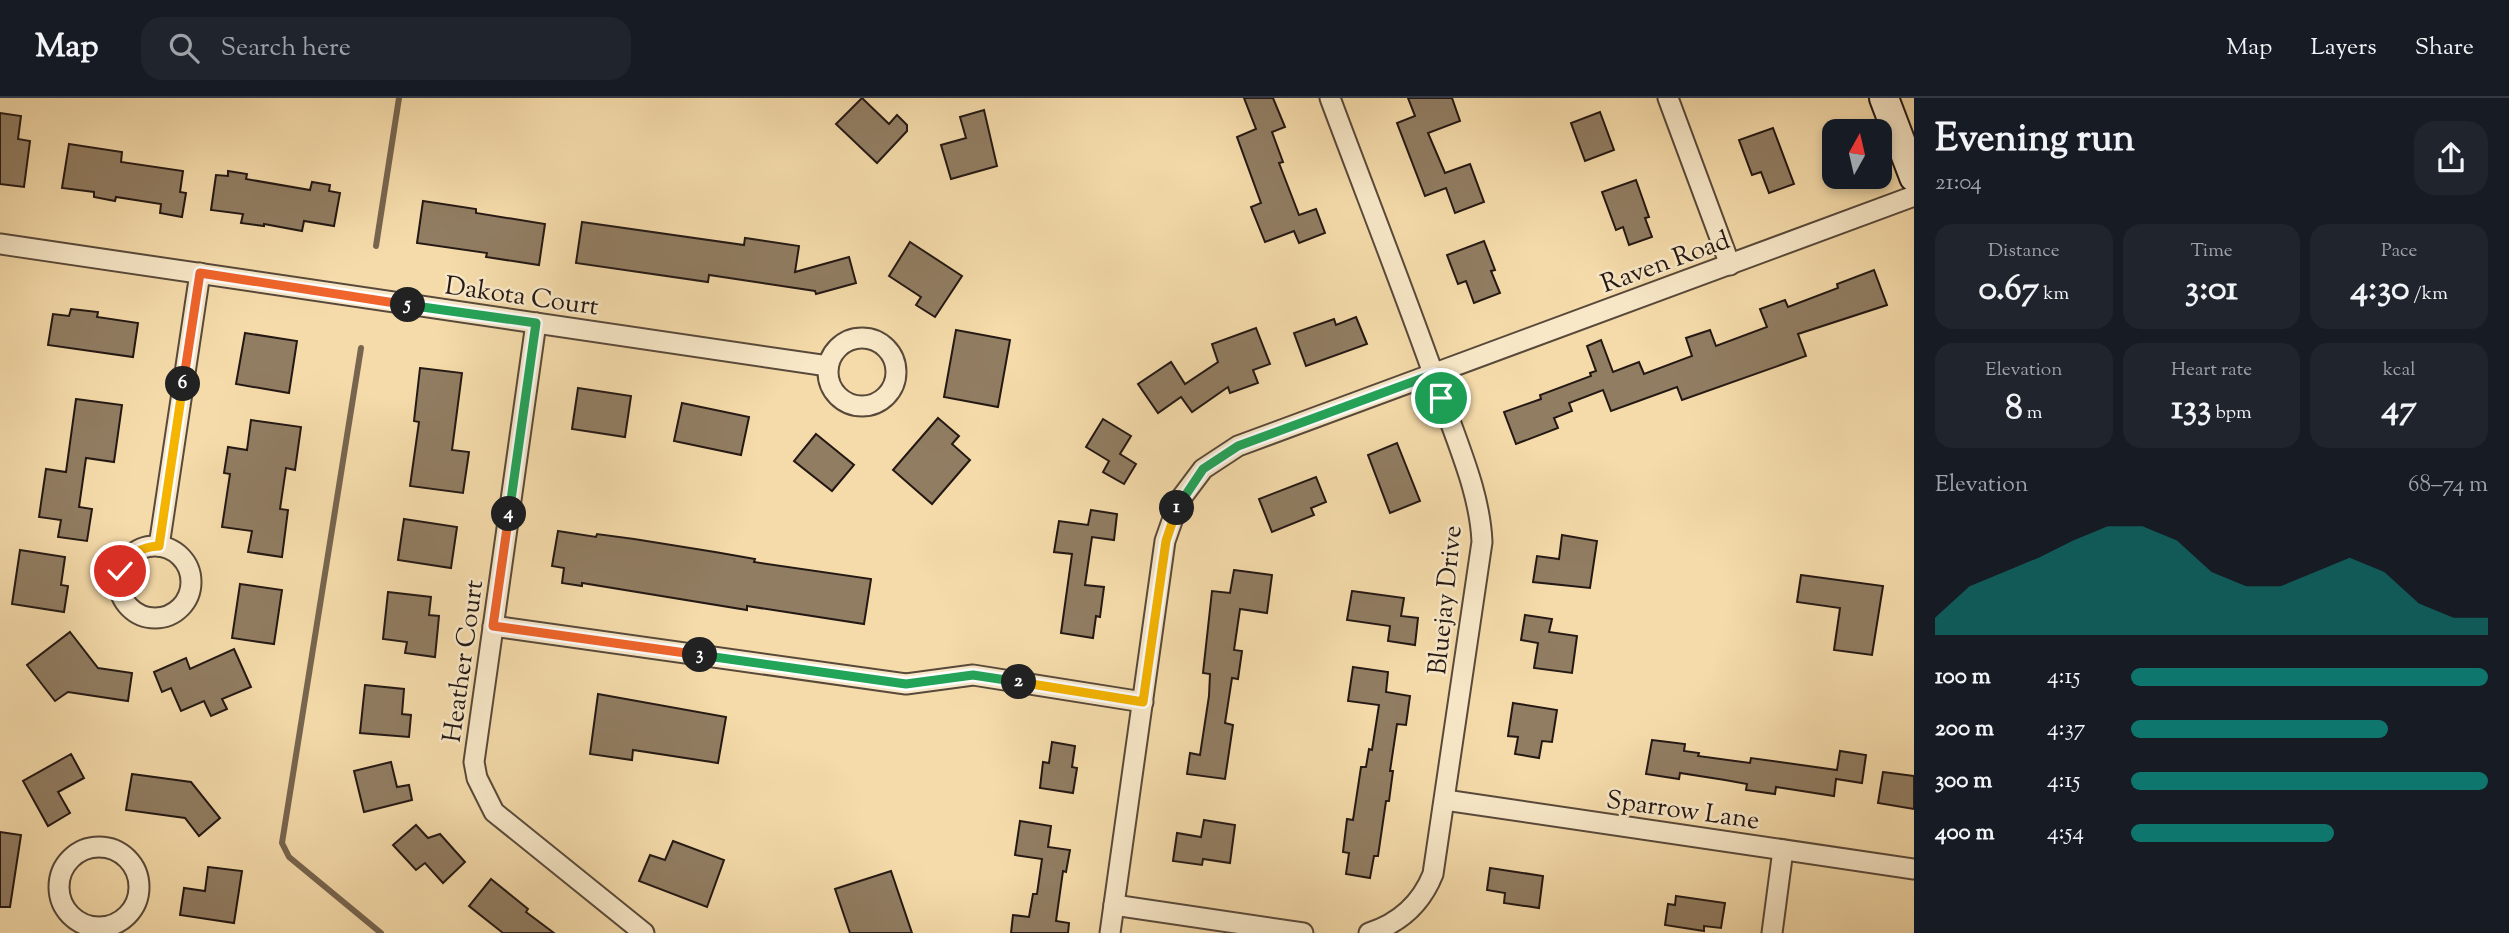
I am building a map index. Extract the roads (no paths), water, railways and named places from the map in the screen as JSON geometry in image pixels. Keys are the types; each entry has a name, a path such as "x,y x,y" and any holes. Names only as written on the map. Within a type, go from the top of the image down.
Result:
{"main road":[{"path":"1884,98 1914,177"}],"street":[{"name":"Bluejay Drive","path":"1330,98 1434,374 1476,497 1481,520 1482,542 1433,874 1427,889 1406,914 1369,933"},
{"path":"1668,98 1730,265"},
{"name":"Raven Road","path":"1110,933 1166,541 1179,501 1203,469 1238,446 1914,196"},
{"name":"Dakota Court","path":"0,244 828,366"},
{"path":"159,546 200,273"},
{"name":"Heather Court","path":"536,323 474,762 477,778 494,812 644,933"},
{"path":"493,626 906,684 973,675 1143,702"},
{"name":"Sparrow Lane","path":"1445,800 1914,869"},
{"path":"102,846 126,857 139,879 139,892 128,915 117,923 91,930 68,913 61,902 58,888 66,863 76,853 102,846"},
{"path":"1772,933 1783,850"},
{"path":"1114,905 1303,933"}],"waterway":[{"path":"376,246 399,98"},
{"path":"361,348 282,843 289,857 381,933"}]}
